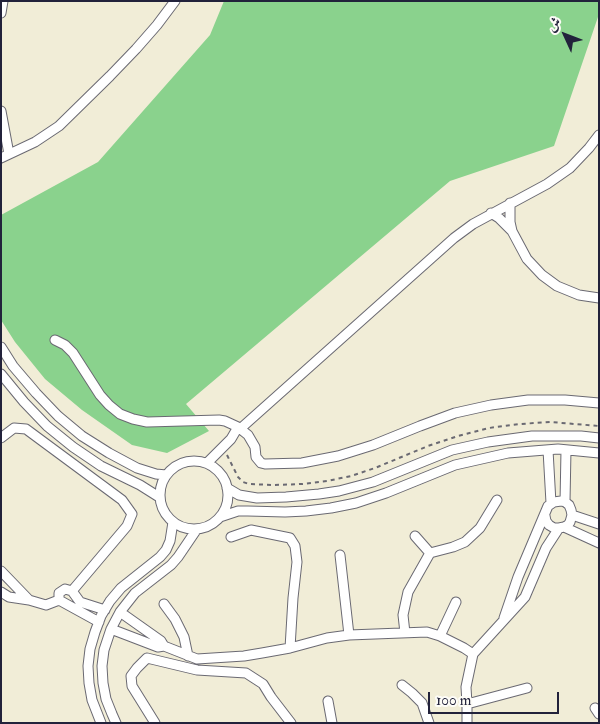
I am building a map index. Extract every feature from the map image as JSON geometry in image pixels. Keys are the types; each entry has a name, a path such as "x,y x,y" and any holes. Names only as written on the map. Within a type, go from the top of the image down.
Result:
{"street":[{"path":"1,13 3,1"},
{"path":"1,111 5,156 35,142 59,126 136,49 158,25 175,1"},
{"path":"211,465 240,429 454,238 491,213 547,184 570,168 599,135"},
{"path":"510,203 512,231"},
{"path":"491,213 512,231 527,258 542,275 557,286 579,295 599,298"},
{"path":"55,340 65,345 73,353 100,394 120,414 147,422 225,421 240,429 252,440 255,446 256,457 261,463 265,464 302,463 338,456 455,414 491,405 528,400 565,400 599,403"},
{"path":"1,347 13,366 36,393 58,416 82,436 137,468 156,474 166,474"},
{"path":"1,374 24,402 48,426 74,447 101,466 140,485 159,497"},
{"path":"1,438 14,428 26,429 122,500 132,514 128,526 72,591"},
{"path":"211,465 218,461 240,429"},
{"path":"227,488 239,495 258,498 302,496 332,492 373,482 436,456 467,446 524,437 558,435 599,438"},
{"path":"558,435 562,450 564,502"},
{"path":"548,450 551,503"},
{"path":"220,517 238,512 306,511 356,503 455,465 508,453 562,450 599,453"},
{"path":"189,461 198,461 211,465 225,480 227,488 228,498 220,517 206,527 197,529 188,529 173,522 166,515 159,497 166,474 180,463 189,461"},
{"path":"405,633 404,614 408,592 430,553 464,542 480,528 497,500"},
{"path":"467,723 466,687 473,654 525,597 546,548 561,528 570,522 572,514 569,505 564,502 551,503 546,509 545,516 518,577 503,620"},
{"path":"572,514 599,524"},
{"path":"545,516 546,521 554,528 561,528 599,543"},
{"path":"101,723 92,700 89,683 88,666 94,632 110,602 121,588 160,557 170,542 173,522"},
{"path":"116,723 106,699 102,666 104,650 113,626 120,612 135,593 171,565 197,529"},
{"path":"231,537 251,530 290,538 295,546 297,562 290,648"},
{"path":"415,536 430,553"},
{"path":"340,555 349,635"},
{"path":"1,571 29,600"},
{"path":"59,600 59,593 65,589 72,591 80,602 102,616 113,626 158,646 164,646 197,659 244,656 349,635 427,632 440,636 473,654"},
{"path":"1,592 9,596 46,605 59,600 102,616"},
{"path":"440,636 456,602"},
{"path":"164,604 184,637 188,656"},
{"path":"120,612 160,641 164,646"},
{"path":"155,723 132,686 131,676 147,658 197,670 246,673 263,684 291,723"},
{"path":"402,685 422,703 429,723"},
{"path":"467,704 527,688"},
{"path":"328,701 332,723"}],"path":[{"path":"225,452 238,477 243,482 274,486 327,481 359,473 428,446 489,428 551,422 599,426"}],"green space":[{"path":"224,1 599,1 599,14 554,146 450,181 186,404 209,431 167,453 132,445 82,410 45,379 15,342 1,320 1,215 98,162 210,35"}]}
